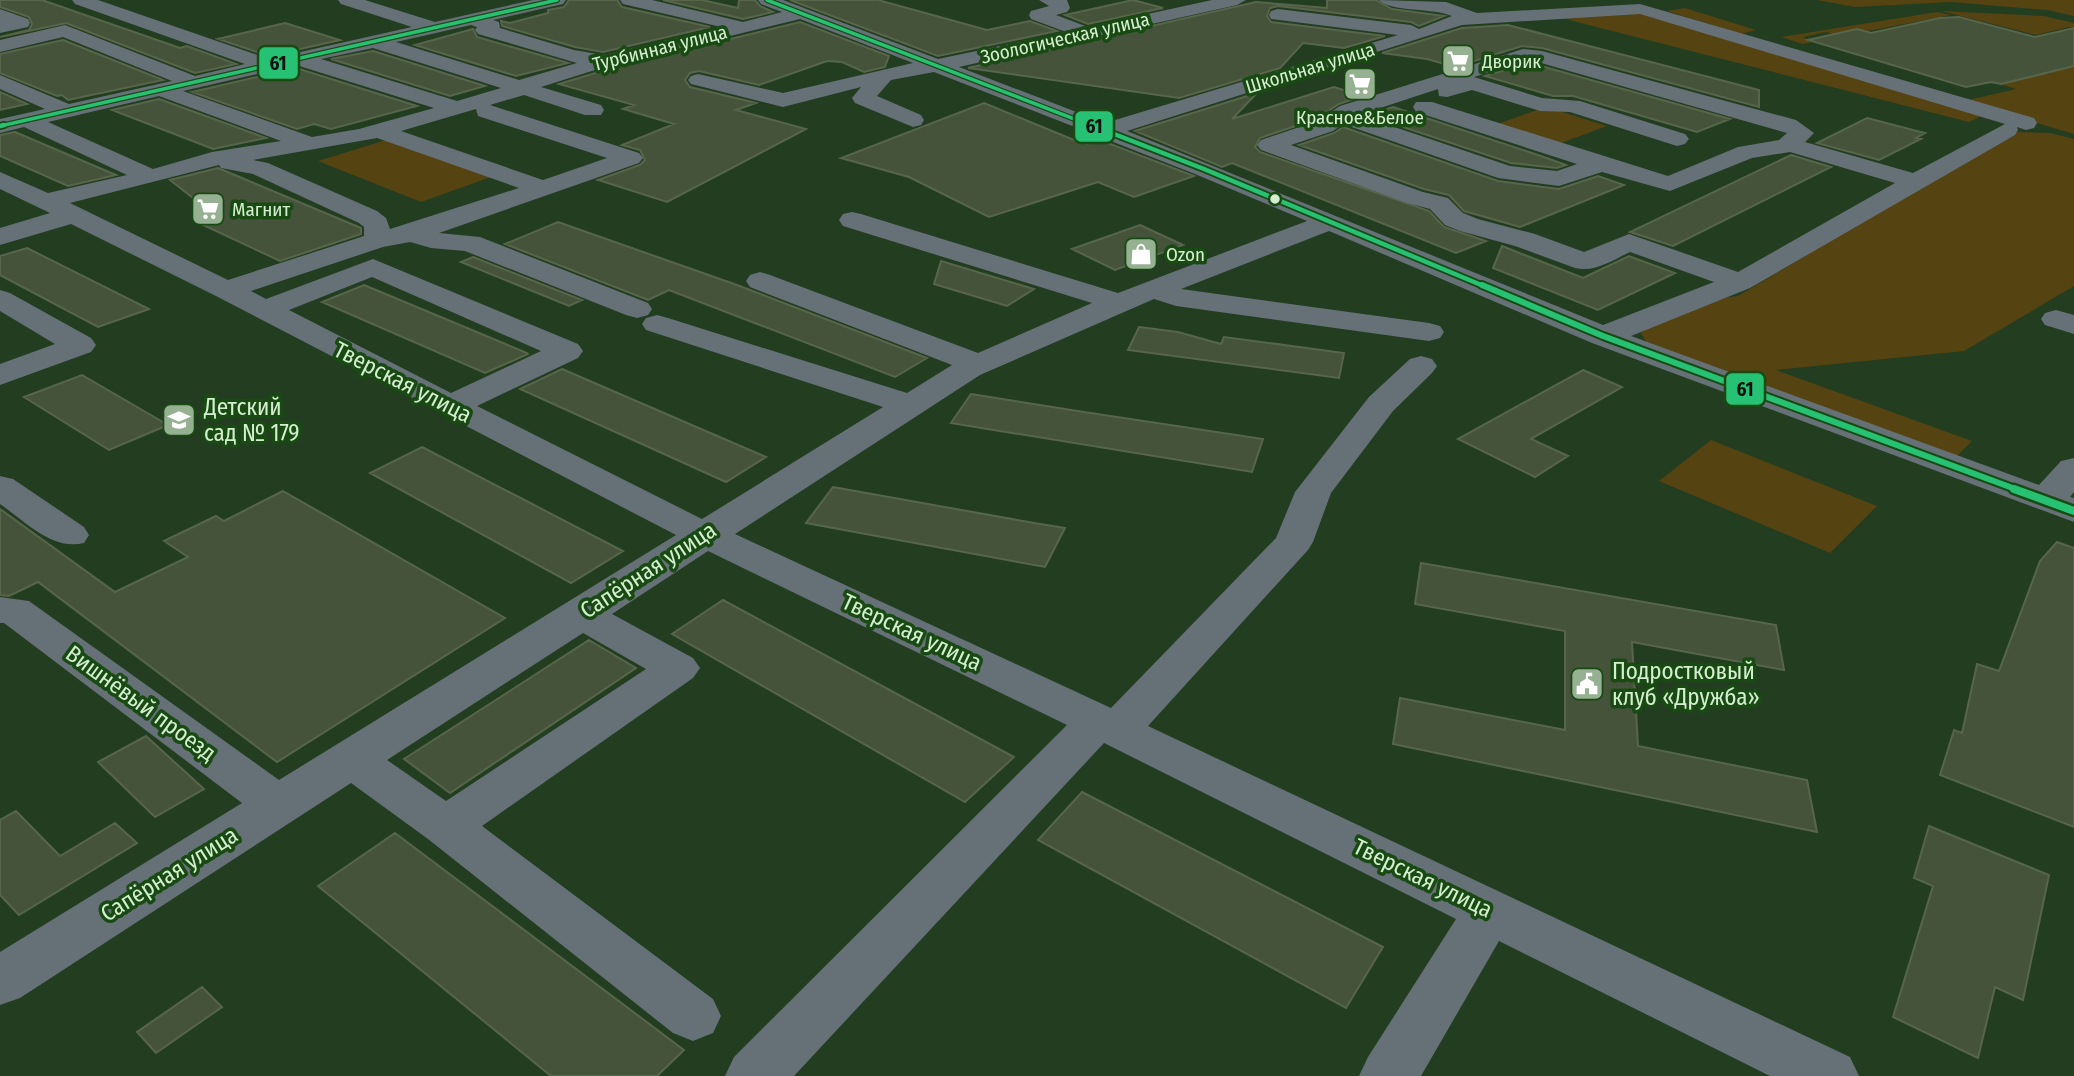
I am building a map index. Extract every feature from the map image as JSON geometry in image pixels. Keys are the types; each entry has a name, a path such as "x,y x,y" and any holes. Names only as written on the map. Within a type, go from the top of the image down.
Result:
{"street":[{"path":"81,0 266,65"},
{"path":"347,0 434,28"},
{"path":"0,126 557,0"},
{"path":"629,0 745,27"},
{"path":"767,0 1204,169 1603,336 2058,505"},
{"path":"1048,0 1060,4 1060,8 1038,15 1087,33"},
{"name":"Зоологическая улица","path":"698,80 782,100 884,75 1237,0"},
{"path":"1388,0 1446,7 1470,18"},
{"path":"1515,16 1535,0"},
{"name":"Школьная улица","path":"1105,130 1470,18 1640,9 2016,127 1917,182"},
{"name":"Турбинная улица","path":"61,208 212,159 313,145 378,131 604,61 802,13"},
{"path":"0,15 21,23 0,27"},
{"path":"1278,16 1424,33"},
{"path":"472,19 492,26 485,30 572,56 604,61"},
{"path":"0,46 65,31 193,82"},
{"path":"373,41 593,110"},
{"path":"1523,55 1535,55 1788,125 1803,133 1790,144 1746,152 1670,184 1601,164 1420,99 1523,55"},
{"path":"296,58 457,108"},
{"path":"1204,169 1325,126 1343,117 1348,111 1420,99 1504,73"},
{"path":"884,75 863,98 913,120"},
{"path":"0,81 67,111"},
{"path":"1472,83 1533,102 1572,106 1671,136 1677,141"},
{"path":"161,90 313,145"},
{"path":"1420,99 1493,118"},
{"path":"226,290 377,240 412,233 631,158 486,111"},
{"path":"1343,117 1507,173 1559,179 1601,164"},
{"path":"26,120 151,177"},
{"path":"1258,123 1260,134 1269,145 1416,198 1456,195 1507,173"},
{"path":"378,131 543,188"},
{"path":"1587,137 1644,155"},
{"path":"1564,145 1617,162 1627,161 1677,141 1790,144 1917,182"},
{"path":"0,237 61,208 202,166 234,163 259,168 368,217 377,224 377,240"},
{"name":"Тверская улица","path":"0,179 226,290 449,406 705,534 1108,725 1829,1076"},
{"path":"1603,336 1740,282 1917,182"},
{"path":"1456,195 1454,219 1525,240 1584,262 1629,242 1740,282"},
{"path":"852,220 1092,292 1116,303"},
{"name":"Сапёрная улица","path":"5,969 279,805 705,534 979,364 1116,303 1329,222"},
{"path":"1401,252 1469,225"},
{"path":"412,233 432,240 470,243 647,316 911,405"},
{"path":"262,310 373,267 568,351 449,406"},
{"path":"760,281 979,364"},
{"path":"769,1072 1108,725 1294,542 1313,492 1425,349 1176,297 1154,289"},
{"path":"0,299 80,345 0,374"},
{"path":"2058,505 2055,491 2074,469"},
{"path":"0,486 70,534"},
{"name":"Вишнёвый проезд","path":"0,610 14,610 279,805"},
{"path":"446,826 678,668 581,614"},
{"path":"352,759 446,826 693,1016"},
{"path":"1389,1076 1489,911"}],"shaded area":[{"path":"1817,0 2074,0 2074,16 2047,10 1951,2 1855,7"},
{"path":"1685,8 1756,30 1741,34 1667,11"},
{"path":"1941,11 2044,16 2074,23 2074,28 2036,35"},
{"path":"1937,12 1951,15 1842,36 1826,32 1803,37 1812,42 1803,44 1781,37"},
{"path":"1650,13 1983,115 1969,122 1554,14"},
{"path":"2074,61 2074,134 1964,101 2016,89 2000,84"},
{"path":"1546,107 1607,126 1553,146 1491,126"},
{"path":"2018,132 2050,133 2074,139 2074,286 1964,351 1776,370 1972,441 1953,460 1648,345 1641,333 1673,312 1699,303 1738,296 2008,135"},
{"path":"386,140 491,177 421,202 318,161"},
{"path":"1711,440 1877,506 1830,553 1659,481"}],"building":[{"path":"0,0 42,0 180,48 187,46 236,64 195,73 66,23 0,37 29,30 32,24 29,17 0,7"},
{"path":"569,0 617,0 622,7 710,27 603,52 575,47 502,26 501,21 510,23 548,13 548,10 564,7"},
{"path":"663,0 702,0 738,8 739,0 755,0 760,6 773,12 743,19"},
{"path":"790,0 878,0 987,30 1030,21 1057,31 938,56"},
{"path":"1133,0 1163,8 1088,24 1065,15"},
{"path":"1327,0 1376,0 1392,9 1444,16 1419,26 1411,22 1278,6 1270,8 1267,16 1271,22 1385,36 1344,48 1303,43 1280,68 1179,98 968,68 1256,2 1327,8"},
{"path":"1959,17 2035,37 2074,28 2074,66 2001,84 1991,82 1966,87 1808,40 1857,29 1871,33 1940,18"},
{"path":"800,22 889,56 885,67 864,72 842,62 827,61 759,85 699,71 690,73 685,80 690,87 756,103 736,110 806,129 667,202 598,180 640,165 645,160 640,150 622,145 674,124 623,109 634,105 559,84 612,68"},
{"path":"285,23 340,40 269,56 218,39"},
{"path":"1508,25 1759,90 1759,107 1542,48 1522,46 1455,67 1427,59 1382,53 1462,28"},
{"path":"473,29 477,37 568,63 516,76 415,45"},
{"path":"63,40 163,80 68,100 62,95 57,96 0,73 0,54"},
{"path":"373,51 485,86 450,96 331,59"},
{"path":"1525,64 1534,64 1730,119 1697,132 1573,96 1553,96 1485,76"},
{"path":"296,68 417,106 331,129 314,124 297,129 192,92"},
{"path":"1334,87 1362,96 1339,104 1316,119 1260,138 1255,147 1260,152 1429,211 1444,227 1486,241 1456,253 1232,163 1222,167 1135,131 1257,93 1232,119"},
{"path":"0,92 27,104 0,110"},
{"path":"159,99 266,138 213,149 112,110"},
{"path":"984,103 1074,140 1087,144 1100,140 1194,176 1134,197 1098,182 989,217 909,177 841,158"},
{"path":"1393,107 1566,165 1557,168 1511,163 1367,115"},
{"path":"1867,118 1925,133 1916,138 1921,139 1879,160 1817,143"},
{"path":"1343,127 1498,181 1559,189 1598,176 1624,185 1520,227 1464,211 1449,195 1424,189 1299,145 1334,133"},
{"path":"15,132 116,175 68,186 0,156 0,135"},
{"path":"1791,155 1831,167 1673,246 1630,232"},
{"path":"218,168 361,228 361,234 280,261 199,223 207,209 170,180"},
{"path":"558,222 737,285 927,358 895,377 669,290 648,300 505,244"},
{"path":"1140,225 1183,245 1115,270 1072,249"},
{"path":"1502,246 1583,278 1629,256 1675,273 1598,310 1493,268"},
{"path":"27,248 149,309 98,327 0,275 0,256"},
{"path":"473,257 582,300 569,306 461,262"},
{"path":"941,261 1034,289 1007,306 934,284"},
{"path":"364,285 528,354 485,373 322,302"},
{"path":"1139,327 1178,332 1221,344 1224,337 1344,353 1339,378 1128,350"},
{"path":"562,369 766,457 726,482 520,389"},
{"path":"1583,370 1622,387 1531,439 1568,456 1535,477 1458,439"},
{"path":"82,375 168,425 109,450 24,397"},
{"path":"971,394 1263,439 1252,472 951,423"},
{"path":"422,447 623,551 571,583 370,473"},
{"path":"833,487 1065,528 1045,567 806,523"},
{"path":"283,491 505,618 277,762 38,582 9,596 0,595 0,509 115,592 188,557 164,541 216,516 224,521"},
{"path":"2057,542 2074,548 2074,827 1940,775 1954,730 1962,733 1977,664 1999,671 2040,561"},
{"path":"1421,563 1776,625 1784,670 1632,642 1638,746 1807,780 1817,832 1393,744 1400,698 1565,730 1565,631 1415,604"},
{"path":"723,600 1014,757 965,802 672,634"},
{"path":"589,640 636,668 450,793 404,759"},
{"path":"146,736 204,789 155,817 98,762"},
{"path":"1082,792 1383,947 1346,1008 1038,840"},
{"path":"16,811 60,856 115,823 137,843 19,915 0,895 0,820"},
{"path":"1929,826 2049,875 2023,1000 1995,987 1978,1058 1893,1017 1933,886 1914,878"},
{"path":"395,833 684,1050 657,1076 551,1076 318,886"},
{"path":"202,987 222,1007 156,1053 137,1032"}],"transit line":[{"name":"61","path":"0,126 557,0"},
{"name":"61","path":"767,0 1204,169 1603,336 2074,511"}],"place":[{"name":"Дворик","path":"1458,61"},
{"name":"Красное&Белое","path":"1360,84"},
{"name":"Магнит","path":"208,209"},
{"name":"Ozon","path":"1141,254"},
{"name":"Детский сад № 179","path":"179,420"},
{"name":"Подростковый клуб «Дружба»","path":"1587,684"}]}
